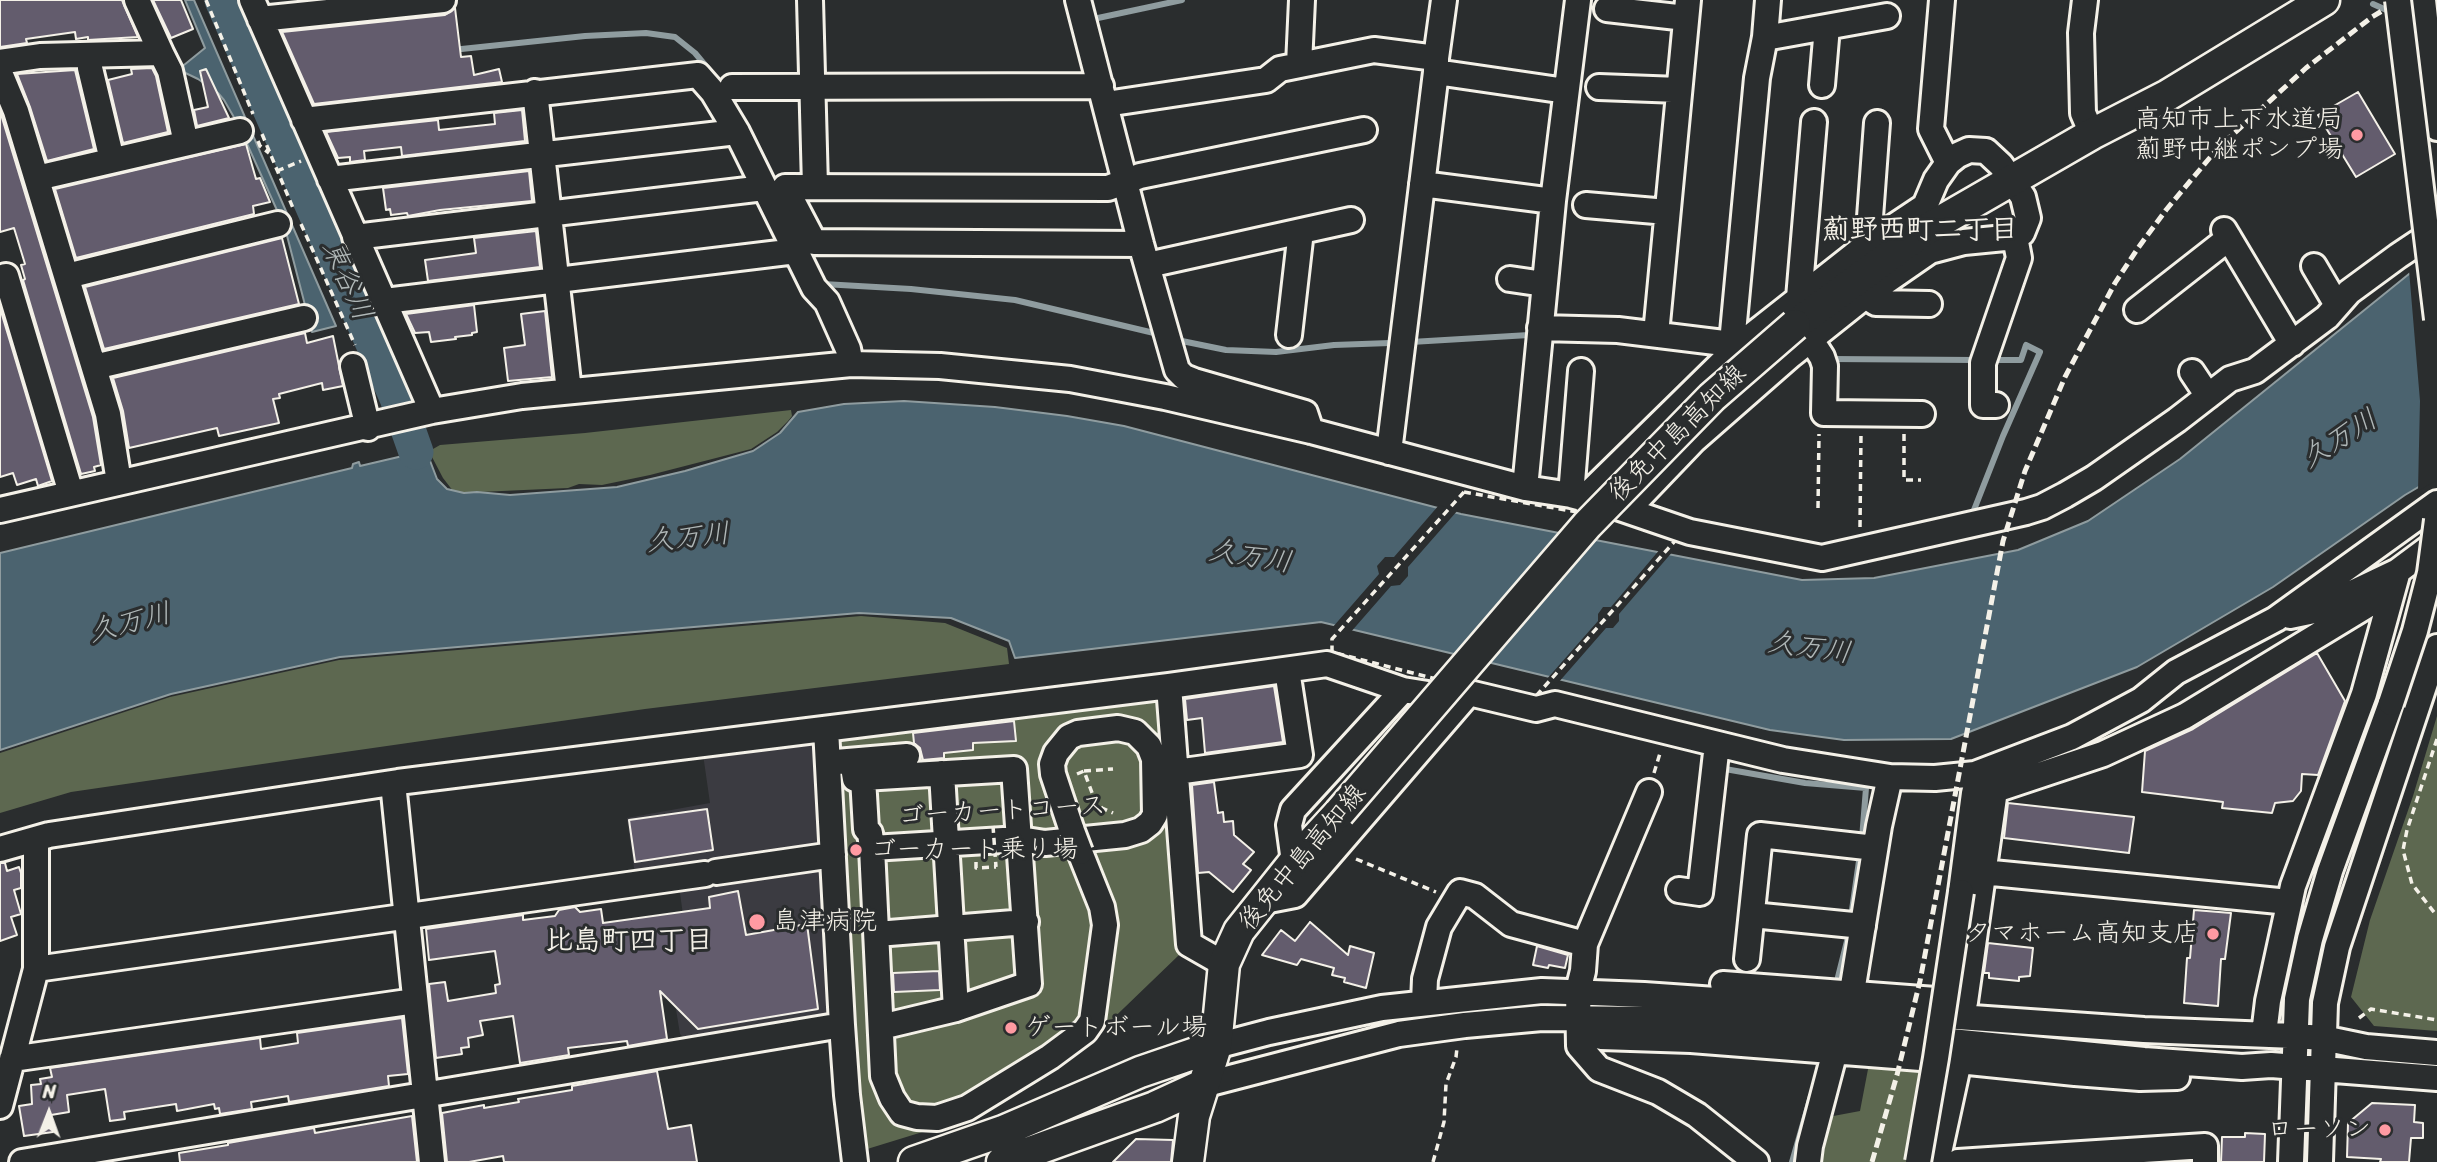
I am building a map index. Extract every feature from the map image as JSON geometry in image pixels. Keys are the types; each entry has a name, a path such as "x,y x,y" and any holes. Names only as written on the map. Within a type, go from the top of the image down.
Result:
{"main road":[{"name":"後免中島高知線","path":"1188,1162 1194,1116 1216,1046 1224,964 1239,931 1294,862 1587,525 1712,397 1801,321 1922,232 2092,134 2168,94 2309,4"},
{"path":"914,1162 1003,1131 1140,1072 1216,1046"},
{"path":"1002,1162 1033,1157 1203,1085"}],"street":[{"path":"137,0 166,62 186,143"},
{"path":"425,413 385,301 256,9 443,0"},
{"path":"810,0 815,186"},
{"path":"1078,0 1177,370 1184,377 1306,412 1311,432"},
{"path":"1299,65 1302,0"},
{"path":"1389,452 1444,0"},
{"path":"1525,488 1553,201 1578,0"},
{"path":"1736,344 1757,78 1765,38 1768,0"},
{"path":"1942,0 1931,129 1948,163"},
{"path":"2085,0 2081,33 2083,113 2092,134"},
{"path":"2398,0 2437,319"},
{"path":"2423,0 2437,128"},
{"path":"1606,9 1687,9 1656,334"},
{"path":"1765,38 1838,17 1887,16"},
{"path":"1822,85 1838,17"},
{"path":"732,87 812,85 1104,95 1266,80 1280,69 1374,50 1566,91"},
{"path":"119,482 108,414 1,68 40,56 166,62"},
{"path":"90,68 112,160"},
{"path":"304,120 698,75 713,92 737,132 814,288 827,302 848,349 851,364"},
{"path":"1598,87 1679,90"},
{"path":"535,92 569,391"},
{"path":"1615,511 1791,355 1801,321 1814,122"},
{"path":"1868,244 1877,122"},
{"path":"1351,219 1301,231 1145,255 814,242 785,187 1108,188 1140,176 1364,130"},
{"path":"37,178 240,131"},
{"path":"330,179 737,132"},
{"path":"1577,497 1736,344 1801,321 1865,296 1930,251 1964,242 2015,237 2022,233 2028,218 2023,197 1996,159 1986,150 1969,150 1948,163 1936,180 1925,206 1868,244 1801,321"},
{"path":"1422,184 1553,201"},
{"path":"355,237 764,188"},
{"path":"1587,205 1667,212"},
{"path":"66,276 278,224"},
{"path":"0,510 425,413 522,396 851,364 940,366 1058,378 1165,397 1525,488 1577,497 1615,511 1690,532 1822,558 2042,507 2094,478 2230,379 2255,371 2327,317 2349,292 2437,230"},
{"path":"1289,335 1301,231"},
{"path":"2137,310 2226,234 2292,344"},
{"path":"1996,405 1983,405 1983,363 2019,258 2015,237"},
{"path":"385,301 796,251"},
{"path":"2314,266 2337,305"},
{"path":"2,271 71,493"},
{"path":"1510,279 1544,284"},
{"path":"1865,296 1876,303 1929,304"},
{"path":"94,367 304,318"},
{"path":"1801,321 1825,366 1824,413 1913,414"},
{"path":"1540,328 1656,334 1736,344"},
{"path":"353,366 380,424"},
{"path":"1577,497 1581,371"},
{"path":"2192,372 2208,396"},
{"path":"0,849 36,839 393,783 1327,664 1403,690 1434,695 1469,692 1536,709 1555,704 1783,760 1890,777 1935,778 1975,774 2072,737 2141,700 2176,673 2276,619 2437,503"},
{"path":"2291,1162 2297,999 2310,939 2330,871 2415,631 2430,573 2437,520"},
{"path":"1918,1162 1936,1058 1974,793 1995,790 2103,754 2185,716 2371,603 2398,572 2437,542"},
{"path":"2276,619 2314,611 2398,572"},
{"path":"2264,1034 2268,1001 2289,902 2364,694 2398,572"},
{"path":"2320,1162 2325,1003 2337,947 2437,647"},
{"path":"1176,772 1300,755 1287,670"},
{"path":"1170,686 1189,944 1224,964"},
{"path":"1294,862 1289,825 1293,810 1403,690"},
{"path":"1264,901 1295,895 1469,692"},
{"name":"ゴーカートコース","path":"872,854 883,1076 902,1113 937,1118 967,1108 1050,1057 1085,1031 1092,1021 1105,925 1102,907 1076,842 1052,774 1052,764 1056,753 1069,737 1078,733 1118,728 1135,732 1149,746 1154,760 1155,815 1141,830 1125,835 1029,845 872,854"},
{"path":"826,729 848,767 866,829 870,833 872,854"},
{"path":"1679,890 1700,893 1698,823 1717,744"},
{"path":"848,767 907,757"},
{"path":"848,767 942,773 1014,769 1029,845 1026,922 1029,985 957,1009 881,1027"},
{"path":"848,767 833,855 847,1095 855,1162"},
{"path":"942,773 957,1009"},
{"path":"1852,992 1875,848 1890,777"},
{"path":"393,783 432,1162"},
{"path":"1965,1002 1995,790"},
{"path":"1649,792 1585,944 1578,991 1579,1046 1599,1069 1658,1092 1687,1109 1756,1162"},
{"path":"1747,959 1760,835 1875,848"},
{"path":"0,1106 36,969 36,839"},
{"path":"36,969 833,855"},
{"path":"1982,872 2289,902"},
{"path":"1424,1002 1425,979 1438,927 1460,892 1475,896 1511,924 1585,944"},
{"path":"1752,915 1863,926"},
{"path":"877,934 1026,922"},
{"path":"1578,991 1612,977 1852,992 2169,1015 2204,1033"},
{"path":"1216,1046 1304,1024 1424,1002 1542,991 1578,991 2204,1033 2323,1038 2366,1047 2437,1053"},
{"path":"12,1059 415,1001"},
{"path":"1203,1085 1399,1034 1542,1018 1818,1028 2242,1068"},
{"path":"1577,1018 1601,1037 1691,1040 2140,1078 2169,1078 2271,1065 2437,1078"},
{"path":"22,1162 842,1024"},
{"path":"1808,1162 1835,1051"},
{"path":"1937,1162 1959,1061"},
{"path":"1958,1162 2205,1146 2205,1162"}],"path":[{"path":"277,171 308,159"},
{"path":"1818,508 1819,419 1824,413"},
{"path":"1860,532 1862,413"},
{"path":"1913,414 1904,480 1921,481"},
{"path":"1332,639 1459,495"},
{"path":"1536,696 1674,542 1669,533"},
{"path":"2437,739 2403,850 2412,884 2437,916"},
{"path":"1649,792 1663,744"},
{"path":"1073,775 1084,771 1113,769"},
{"path":"1084,771 1095,801 1112,813 1122,812"},
{"path":"976,868 996,867 993,826"},
{"path":"1334,850 1455,899"},
{"path":"2359,1018 2371,1009 2437,1020"},
{"path":"1433,1162 1444,1122 1446,1084 1457,1057 1458,1042"}],"shaded area":[{"name":"島津病院","path":"816,738 825,838 815,849 635,875 627,818 710,803 703,754"},
{"name":"島津病院","path":"816,867 827,874 835,1008 826,1018 687,1041 680,1034 674,997 620,1006 689,958 679,886"}],"green space":[{"path":"791,410 792,416 777,432 751,449 602,485 579,484 568,488 480,492 460,500 443,478 432,457 433,449 440,445 585,433"},
{"path":"861,616 945,623 1007,648 1009,664 645,709 71,792 0,813 0,753 170,697 339,660"},
{"path":"1165,697 1179,955 1097,1034 955,1122 864,1150 837,736"},
{"path":"2437,716 2437,1031 2374,1026 2351,997 2370,920 2413,796"},
{"path":"1869,1064 1924,1071 1908,1162 1818,1162 1828,1117 1860,1111"}],"water":[{"path":"185,0 194,0 336,326 312,332 285,228 239,126 224,100 198,79 175,68 174,64 184,65 205,48"},
{"name":"久万川","path":"2437,259 2437,476 2405,495 2273,587 2137,667 1951,739 1844,740 1770,730 1321,622 1015,658 1009,641 951,618 859,613 340,657 171,694 0,750 0,553 352,468 353,464 359,462 360,466 407,455 408,444 395,407 408,403 437,479 447,489 464,493 510,495 617,487 753,451 780,433 798,412 844,404 904,401 995,407 1124,426 1461,514 1802,580 1874,578 2018,550 2088,521 2180,459 2409,274"}],"pier":[{"path":"2437,256 2437,480 2418,491 2420,401 2409,270"},
{"path":"1439,505 1458,510 1408,567 1408,576 1400,585 1391,586 1350,633 1332,628 1379,574 1377,566 1385,557 1394,557"},
{"path":"1661,548 1674,550 1619,614 1619,621 1613,628 1606,628 1558,683 1546,680 1598,621 1598,614 1603,607 1611,607"}],"building":[{"path":"0,0 122,0 138,37 88,40 88,37 76,39 75,32 26,39 27,43 0,47"},
{"path":"153,0 181,0 193,29 171,38"},
{"path":"455,8 461,57 471,56 474,75 499,69 502,82 314,104 282,32 445,15"},
{"path":"152,68 168,132 123,143 108,80 132,74 131,69"},
{"path":"206,69 229,118 197,126 194,110 208,107 200,71"},
{"path":"75,70 94,149 47,161 17,74"},
{"name":"高知市上下水道局 薊野中継ポンプ場","path":"2358,92 2395,154 2356,177 2318,115"},
{"path":"522,110 525,141 402,156 401,147 364,151 365,160 350,162 350,157 338,158 326,132 438,120 439,130 495,124 494,113"},
{"path":"0,111 93,417 101,465 94,467 95,471 81,474 23,280 25,279 21,265 25,264 14,228 0,232"},
{"path":"246,144 256,179 260,178 270,202 253,206 254,214 76,258 55,189"},
{"path":"529,171 532,201 440,210 408,216 407,213 391,215 390,209 386,210 383,188"},
{"path":"536,231 540,267 428,281 425,260 476,253 474,238"},
{"path":"282,238 299,304 104,349 85,287"},
{"path":"474,305 477,332 455,337 456,339 431,342 429,332 415,333 406,314"},
{"path":"0,308 52,481 38,486 36,479 17,485 13,473 0,477"},
{"path":"545,311 552,377 508,381 504,348 525,345 521,314"},
{"path":"305,333 307,343 333,336 343,386 323,390 322,383 279,394 280,398 273,399 279,423 219,436 217,428 129,448 123,411 113,378"},
{"path":"2317,653 2345,701 2318,775 2302,774 2301,791 2293,801 2275,803 2272,813 2222,808 2223,802 2142,792 2145,751 2193,729"},
{"path":"1274,686 1283,742 1205,753 1202,718 1187,720 1185,699"},
{"path":"1014,721 1016,741 973,743 973,750 944,753 944,758 923,760 920,748 914,743 913,733"},
{"path":"1214,782 1218,813 1223,812 1224,822 1233,821 1234,835 1254,852 1243,864 1251,870 1233,892 1209,872 1198,873 1192,785"},
{"path":"2008,803 2134,817 2129,853 2004,838"},
{"path":"707,809 713,850 635,862 629,820"},
{"path":"0,863 5,863 7,871 19,867 21,888 14,890 21,914 11,917 17,935 0,941"},
{"path":"738,891 746,935 807,924 818,1009 698,1029 660,991 667,1039 628,1046 627,1041 568,1048 569,1055 520,1063 513,1016 480,1021 483,1035 468,1038 469,1047 461,1048 462,1054 436,1058 429,984 445,982 448,1001 496,993 495,985 500,984 495,951 429,960 426,929 523,915 523,920 555,916 559,910 575,907 580,912 601,909 603,923 710,908 709,897"},
{"path":"2194,910 2231,913 2225,959 2221,959 2218,1006 2184,1003"},
{"path":"1310,922 1348,955 1350,946 1374,953 1366,988 1344,982 1345,978 1332,975 1334,968 1301,959 1297,965 1262,955 1281,930 1295,941"},
{"path":"1988,943 2033,948 2030,976 2019,977 2019,981 1989,978 1989,973 1984,973"},
{"path":"1537,946 1568,955 1565,968 1533,965"},
{"path":"939,971 940,990 894,992 893,973"},
{"path":"402,1018 408,1074 388,1076 389,1086 289,1102 288,1096 251,1102 252,1109 220,1114 219,1108 215,1109 214,1104 177,1111 176,1104 124,1112 125,1119 110,1121 105,1089 67,1095 69,1112 51,1115 53,1132 24,1136 19,1106 32,1104 31,1085 41,1084 40,1079 52,1077 50,1068 260,1038 261,1049 298,1043 297,1033"},
{"path":"657,1071 668,1129 691,1125 697,1162 504,1162 503,1156 469,1162 447,1162 442,1113 519,1102 518,1099 572,1090 572,1086"},
{"name":"ローソン","path":"2372,1103 2415,1105 2414,1122 2423,1123 2423,1138 2411,1138 2409,1162 2380,1162 2381,1159 2347,1157 2348,1123"},
{"path":"412,1116 417,1162 180,1162 179,1153 228,1143 314,1128 315,1133"},
{"path":"2245,1133 2265,1134 2264,1162 2221,1162 2222,1137 2245,1137"},
{"path":"1136,1139 1173,1140 1171,1162 1113,1162"}],"waterway":[{"name":"東谷川","path":"222,0 397,398 416,452"},
{"path":"1098,18 1182,0"},
{"path":"2373,4 2393,13"},
{"path":"452,50 585,36 646,33 675,37 695,53 710,71"},
{"path":"823,284 911,289 1015,300 1154,333"},
{"path":"1411,342 1529,335"},
{"path":"1177,340 1226,350 1276,352 1334,345 1390,343"},
{"path":"1972,515 2040,352 2026,345 2021,360 1995,360"},
{"path":"1831,359 1974,360"},
{"path":"1725,769 1805,783 1866,788 1862,839"},
{"path":"1852,910 1860,854"},
{"path":"1838,977 1848,937"},
{"path":"1792,1162 1811,1096"}],"railway":[{"path":"1872,1162 1920,981 2003,541 2025,471 2065,377 2115,283 2138,248 2218,148 2306,68 2372,17 2400,0"}],"place":[{"name":"高知市上下水道局 薊野中継ポンプ場","path":"2357,135"},
{"name":"ゴーカート乗り場","path":"856,850"},
{"name":"島津病院","path":"757,922"},
{"name":"タマホーム高知支店","path":"2213,934"},
{"name":"ゲートボール場","path":"1011,1028"},
{"name":"ローソン","path":"2385,1130"}],"district":[{"name":"薊野西町二丁目","path":"1920,231"},
{"name":"比島町四丁目","path":"629,942"}]}
